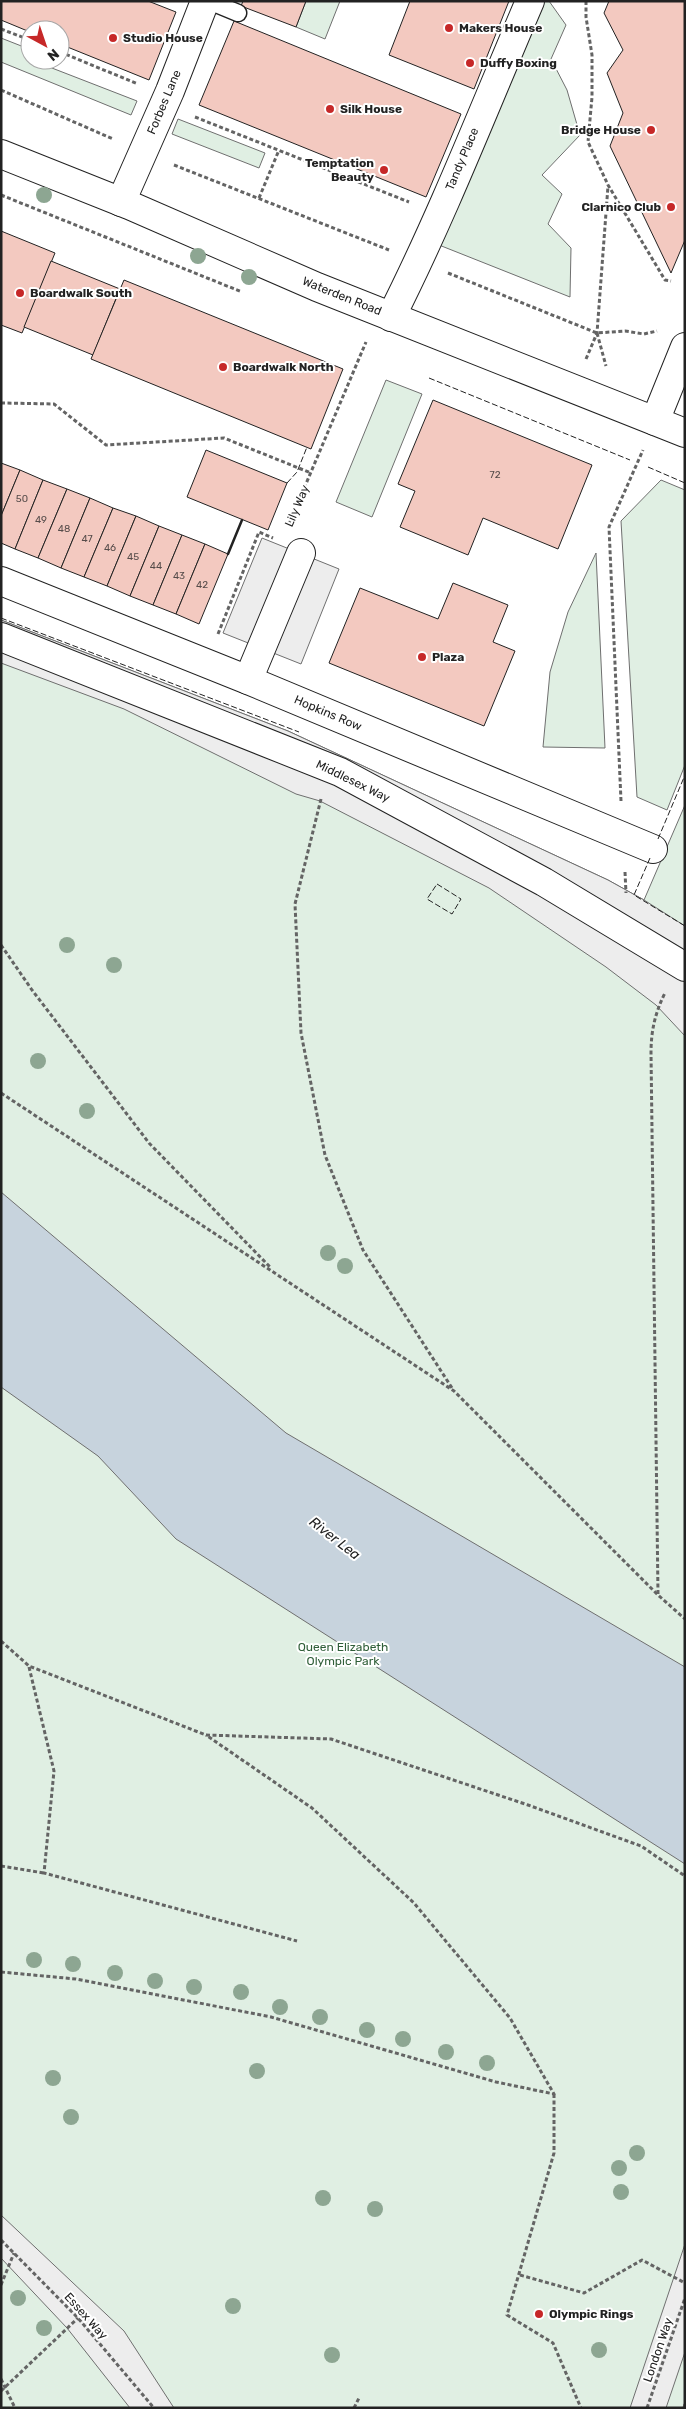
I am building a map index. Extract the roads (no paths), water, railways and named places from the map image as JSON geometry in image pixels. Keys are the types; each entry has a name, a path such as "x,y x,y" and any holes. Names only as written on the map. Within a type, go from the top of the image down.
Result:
{"street":[{"name":"Forbes Lane","path":"121,202 207,1"},
{"name":"Tandy Place","path":"391,317 420,262 438,214 530,1"},
{"name":"Waterden Road","path":"1,154 121,202 391,317 685,433"},
{"path":"654,421 685,347"},
{"path":"248,680 290,542"},
{"name":"Hopkins Row","path":"1,581 248,680 653,849"},
{"name":"Middlesex Way","path":"1,637 340,772 544,882 682,965"}],"lane":[{"path":"207,1 238,13"}],"water":[{"name":"River Lea","path":"1,1192 286,1433 685,1667 685,1864 176,1539 98,1456 1,1387"}],"place":[{"name":"Makers House","path":"449,28"},
{"name":"Studio House","path":"113,38"},
{"name":"Duffy Boxing","path":"470,63"},
{"name":"Silk House","path":"330,109"},
{"name":"Bridge House","path":"651,130"},
{"name":"Temptation Beauty","path":"384,170"},
{"name":"Clarnico Club","path":"671,207"},
{"name":"Boardwalk South","path":"20,293"},
{"name":"Boardwalk North","path":"223,367"},
{"name":"Plaza","path":"422,657"},
{"name":"Olympic Rings","path":"539,2314"}],"park label":[{"name":"Queen Elizabeth Olympic Park","path":"343,1654"}]}
